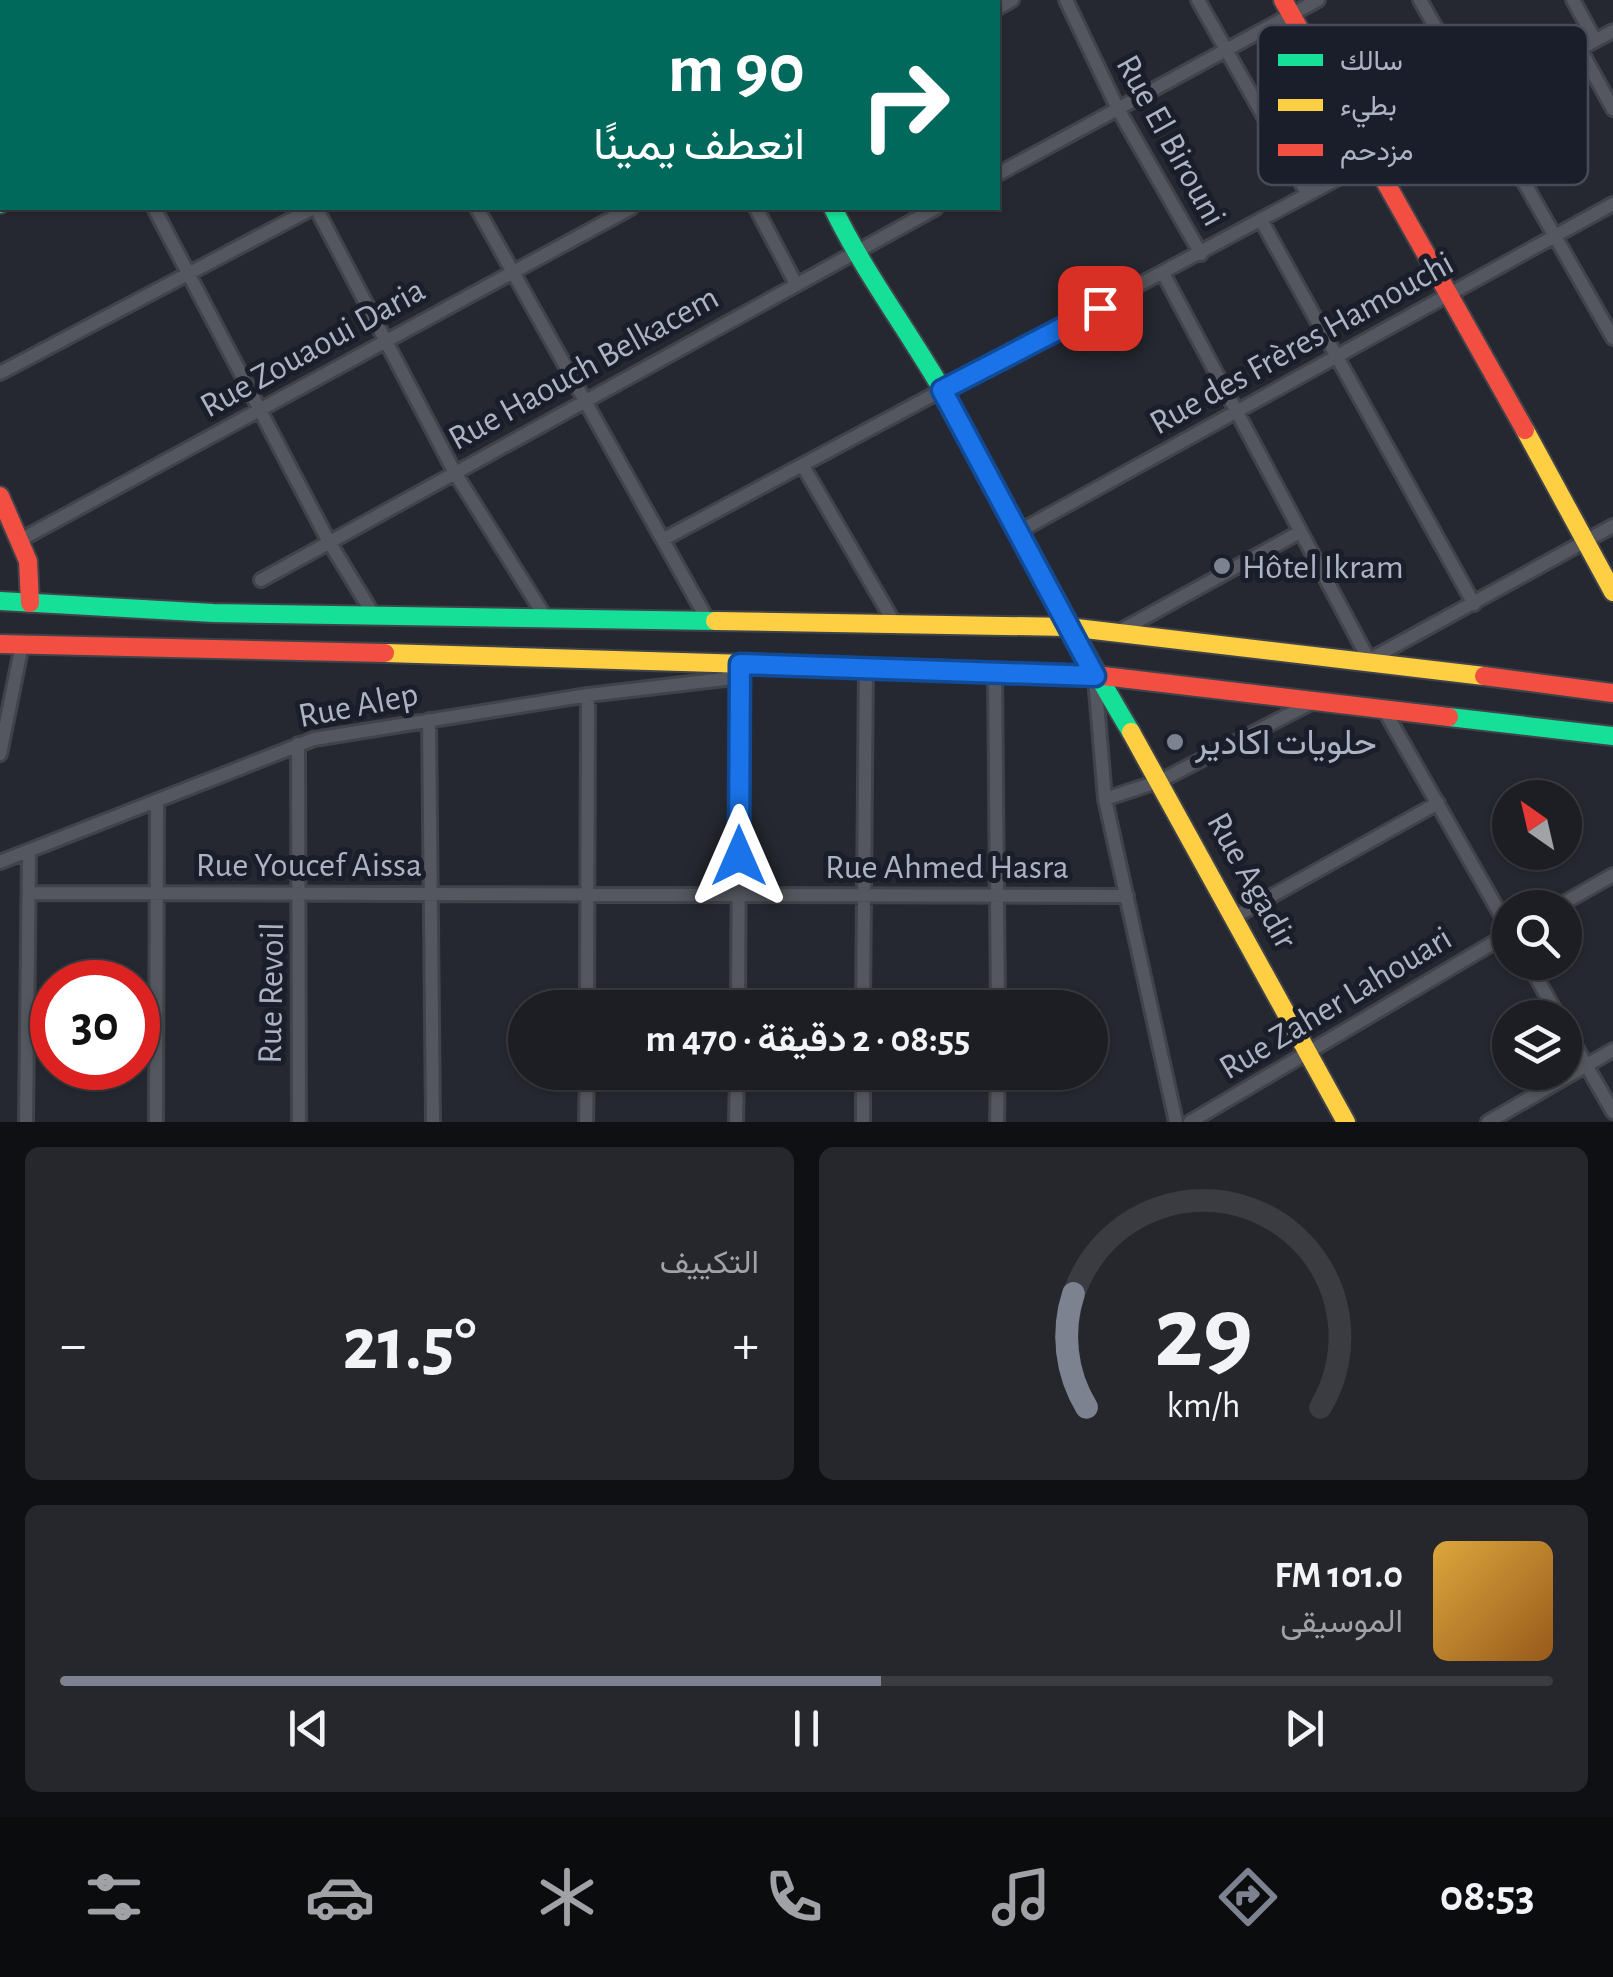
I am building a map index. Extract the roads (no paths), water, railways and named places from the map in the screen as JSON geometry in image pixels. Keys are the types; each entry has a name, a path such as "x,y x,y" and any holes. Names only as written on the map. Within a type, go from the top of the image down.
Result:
{"main road":[{"path":"1386,185 1451,292 1613,592"},
{"name":"Rue Agadir","path":"834,210 854,251 942,390 1095,676 1160,780 1346,1122"},
{"path":"0,496 22,539 34,578 30,604"},
{"path":"0,601 373,614 1068,627 1370,660 1613,693"},
{"path":"0,644 866,666 1095,676 1382,706 1613,736"}],"street":[{"name":"Rue El Birouni","path":"1066,0 1118,110 1201,254"},
{"path":"1198,0 1258,109"},
{"path":"1261,25 1287,7 1318,0"},
{"path":"1420,0 1434,25"},
{"path":"1572,0 1587,25"},
{"path":"1000,173 1224,51 1258,27"},
{"path":"1588,27 1596,40"},
{"path":"1588,44 1613,31"},
{"path":"1588,64 1613,109"},
{"path":"1302,185 1307,193"},
{"path":"664,540 1164,275 1323,185"},
{"path":"1525,185 1613,338"},
{"name":"Rue des Frères Hamouchi","path":"1018,532 1613,204"},
{"path":"155,210 328,540 373,614"},
{"path":"0,374 310,210"},
{"path":"315,210 388,340 455,473 544,615"},
{"path":"477,210 707,619"},
{"name":"Rue Zouaoui Daria","path":"22,539 627,210"},
{"path":"757,210 796,284"},
{"name":"Rue Haouch Belkacem","path":"260,580 932,210"},
{"path":"1261,220 1474,604"},
{"path":"1164,275 1234,413 1370,660 1613,526"},
{"path":"803,466 895,624"},
{"path":"1118,632 1300,532"},
{"path":"0,754 22,645"},
{"path":"738,990 740,664"},
{"name":"Rue Alep","path":"0,862 157,804 298,744 588,694 726,679 740,664"},
{"path":"864,990 866,666"},
{"path":"994,672 998,990"},
{"path":"1095,676 1105,799 1176,1122"},
{"path":"587,990 588,694"},
{"path":"1105,799 1160,780 1318,699"},
{"path":"1382,706 1492,900"},
{"path":"429,720 433,1122"},
{"name":"Rue Revoil","path":"298,744 299,1122"},
{"path":"1236,916 1438,803"},
{"path":"156,1122 157,804"},
{"path":"26,1122 29,852"},
{"path":"1582,893 1613,875"},
{"name":"Rue Youcef Aissa","path":"30,893 588,896"},
{"name":"Rue Ahmed Hasra","path":"588,896 1127,896"},
{"name":"Rue Zaher Lahouari","path":"1190,1122 1492,943"},
{"path":"1488,1122 1613,1050"},
{"path":"1582,1058 1613,1112"},
{"path":"586,1122 587,1090"},
{"path":"736,1122 737,1090"},
{"path":"863,1090 863,1122"},
{"path":"997,1122 998,1090"}],"place":[{"name":"Hôtel Ikram","path":"1222,566"},
{"name":"حلويات اكادير","path":"1175,742"}]}
